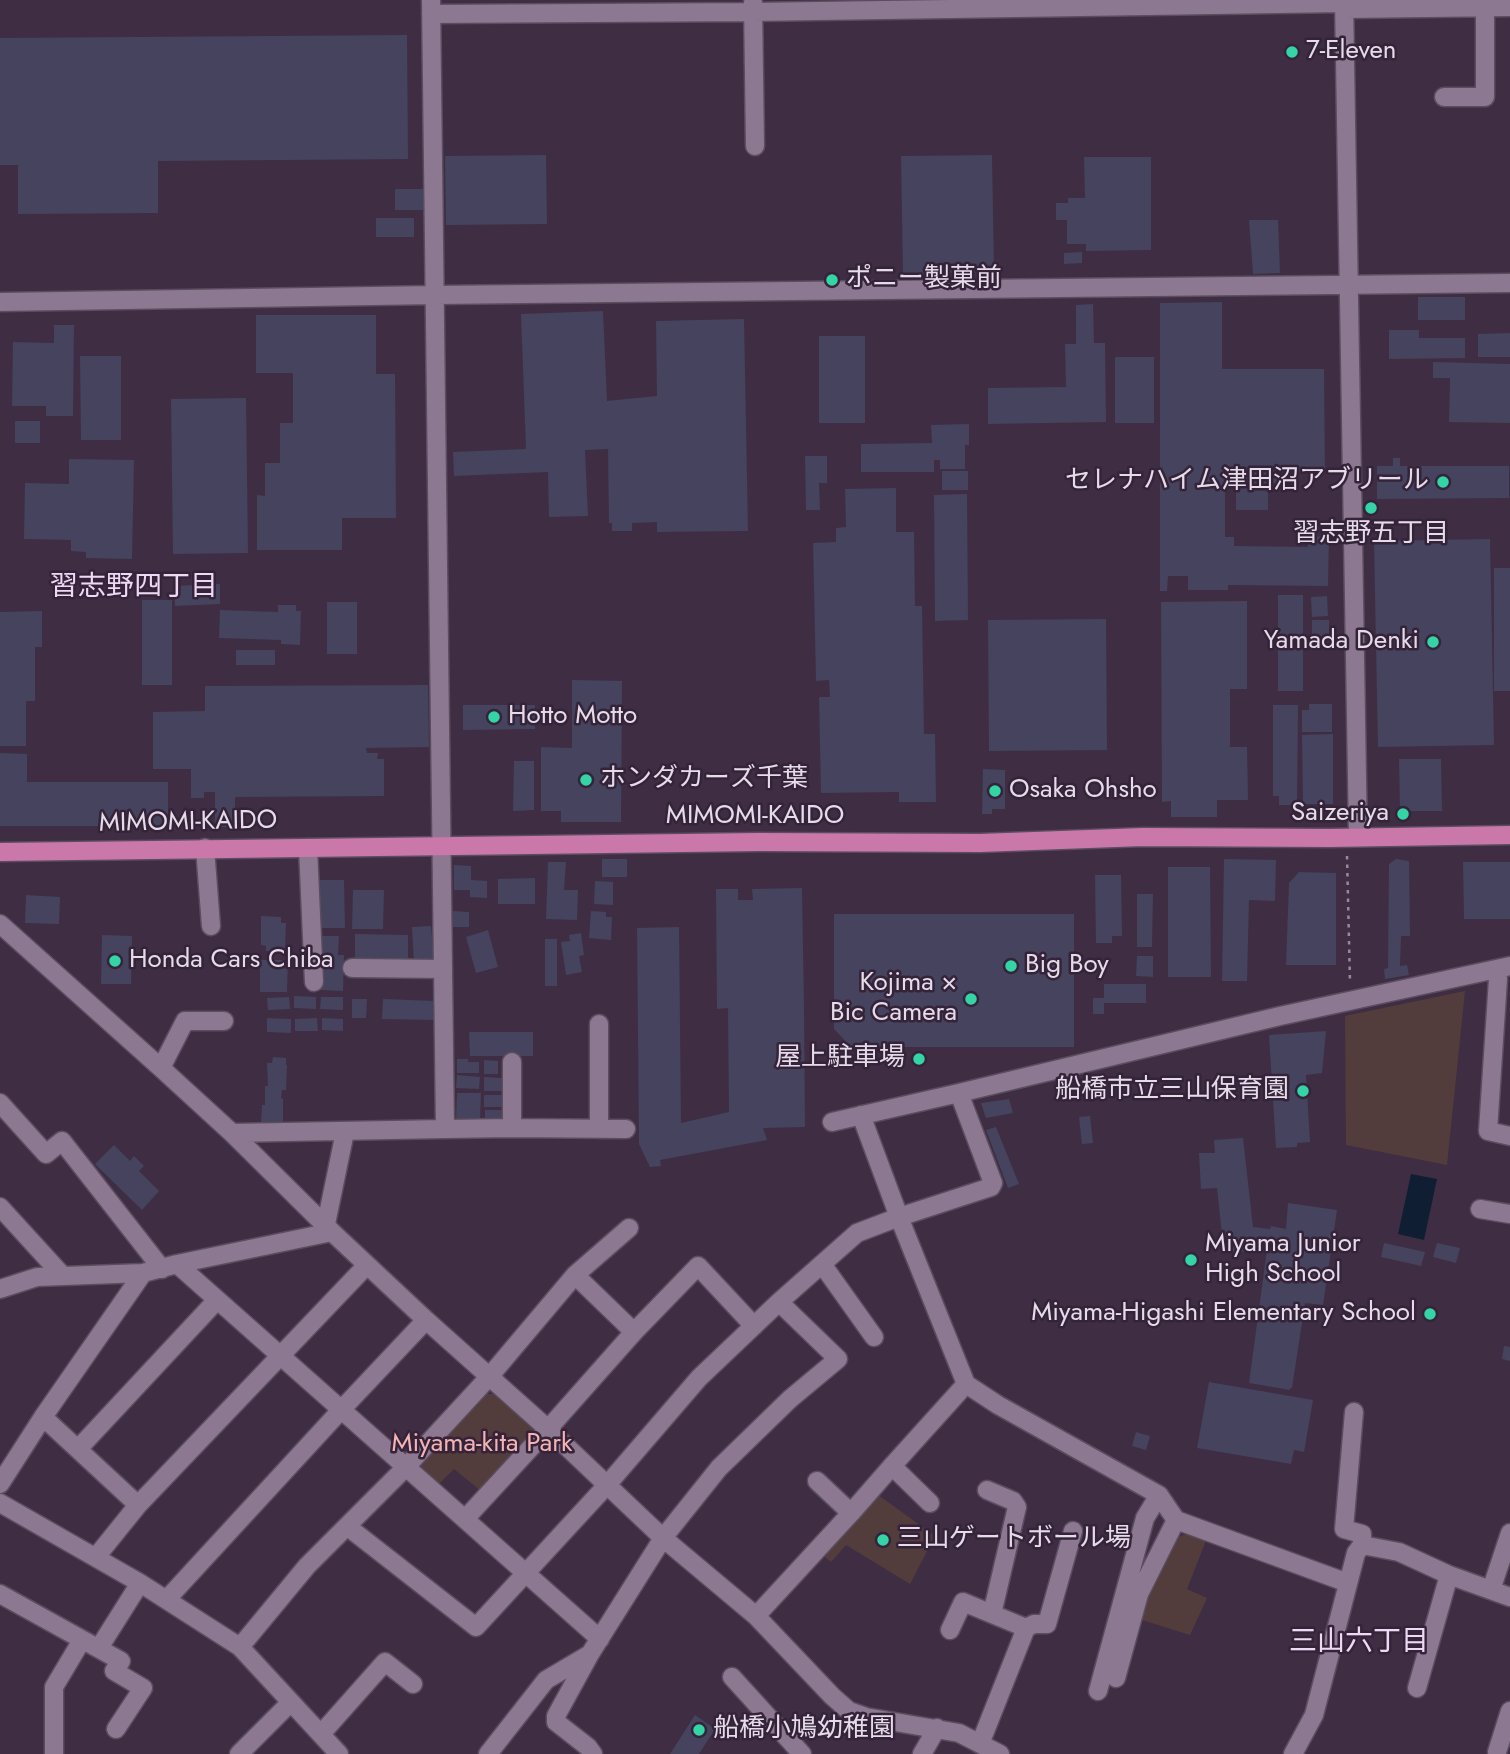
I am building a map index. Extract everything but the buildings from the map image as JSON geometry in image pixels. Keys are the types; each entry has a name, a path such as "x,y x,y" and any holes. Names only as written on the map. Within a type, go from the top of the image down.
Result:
{"main road":[{"name":"MIMOMI-KAIDO","path":"0,852 759,842 980,843 1143,837 1510,835"}],"street":[{"path":"1344,4 1358,837"},
{"path":"445,1129 431,7 1463,4 1485,8 1510,7"},
{"path":"753,6 755,146"},
{"path":"1444,97 1485,97 1485,8"},
{"path":"0,302 1510,283"},
{"path":"205,848 211,926"},
{"path":"308,848 314,982"},
{"path":"0,924 233,1133 367,1265 548,1429 663,1538 757,1616 832,1696 849,1710 866,1717 959,1733 1000,1754"},
{"path":"832,1122 1280,1016 1503,967"},
{"path":"1503,967 1498,979 1488,1131 1510,1136"},
{"path":"352,968 443,969"},
{"path":"161,1068 186,1021 224,1021"},
{"path":"599,1024 599,1129"},
{"path":"512,1062 512,1128"},
{"path":"348,1527 476,1627 607,1485 699,1378 779,1302 858,1233 991,1187 993,1183 959,1093"},
{"path":"0,1102 46,1153 62,1141 169,1267 217,1300 527,1574 595,1646"},
{"path":"861,1115 898,1217 966,1384 998,1405 1159,1495 1176,1520 1348,1583"},
{"path":"233,1133 512,1128 626,1129"},
{"path":"329,1228 345,1132"},
{"path":"0,1207 63,1276"},
{"path":"1480,1209 1510,1214"},
{"path":"0,1289 37,1278 143,1273 329,1228"},
{"path":"240,1647 307,1566 406,1467 489,1377 575,1275 629,1228"},
{"path":"822,1264 874,1337"},
{"path":"96,1557 138,1505 367,1265"},
{"path":"465,1519 634,1332 698,1266 754,1326"},
{"path":"0,1484 143,1273"},
{"path":"575,1275 634,1332"},
{"path":"78,1449 217,1300"},
{"path":"593,1754 556,1722 556,1716 595,1646 663,1538 719,1468 790,1399 838,1359 779,1302"},
{"path":"167,1599 426,1320"},
{"path":"757,1616 966,1384"},
{"path":"1293,1754 1314,1715 1356,1553 1362,1545 1362,1534 1344,1529 1354,1412"},
{"path":"43,1418 138,1505"},
{"path":"892,1466 930,1503"},
{"path":"817,1481 851,1513"},
{"path":"987,1490 1013,1501 1017,1507 992,1614"},
{"path":"1098,1691 1145,1518 1159,1495"},
{"path":"0,1503 167,1599 240,1647 339,1754"},
{"path":"1116,1678 1139,1594 1176,1520"},
{"path":"979,1744 1026,1628 1034,1624 1047,1624 1073,1531"},
{"path":"1491,1590 1510,1533"},
{"path":"1362,1545 1399,1552 1449,1575 1510,1597"},
{"path":"1417,1688 1449,1575"},
{"path":"99,1648 140,1583"},
{"path":"0,1594 121,1661 114,1671 144,1688 116,1730"},
{"path":"950,1630 963,1602 1026,1628"},
{"path":"54,1754 54,1687 82,1640"},
{"path":"488,1754 546,1680 595,1646"},
{"path":"321,1734 385,1662 413,1684"},
{"path":"732,1676 802,1754"},
{"path":"239,1754 291,1702"},
{"path":"1497,1752 1510,1711"},
{"path":"922,1754 937,1728"}],"path":[{"path":"1347,854 1350,993"}],"green space":[{"path":"1465,991 1447,1165 1346,1145 1345,1016"},
{"name":"Miyama-kita Park","path":"487,1394 497,1394 533,1425 535,1435 481,1491 454,1469 435,1488 420,1478 419,1466"},
{"name":"三山ゲートボール場","path":"874,1492 935,1536 910,1584 846,1545 831,1562 821,1554"},
{"path":"1190,1532 1207,1538 1187,1589 1207,1598 1190,1635 1142,1620 1148,1599 1179,1537"}],"water":[{"path":"1411,1174 1437,1179 1424,1240 1398,1234"}],"place":[{"name":"7-Eleven","path":"1292,52"},
{"name":"ポニー製菓前","path":"832,280"},
{"name":"セレナハイム津田沼アブリール","path":"1443,482"},
{"name":"習志野五丁目","path":"1371,508"},
{"name":"Yamada Denki","path":"1433,642"},
{"name":"Hotto Motto","path":"494,717"},
{"name":"ホンダカーズ千葉","path":"586,780"},
{"name":"Osaka Ohsho","path":"995,791"},
{"name":"Saizeriya","path":"1403,814"},
{"name":"Honda Cars Chiba","path":"115,961"},
{"name":"Big Boy","path":"1011,966"},
{"name":"Kojima × Bic Camera","path":"971,999"},
{"name":"屋上駐車場","path":"919,1059"},
{"name":"船橋市立三山保育園","path":"1303,1091"},
{"name":"Miyama Junior High School","path":"1191,1260"},
{"name":"Miyama-Higashi Elementary School","path":"1430,1314"},
{"name":"三山ゲートボール場","path":"883,1540"},
{"name":"船橋小鳩幼稚園","path":"699,1730"}],"district":[{"name":"習志野四丁目","path":"134,588"},
{"name":"三山六丁目","path":"1359,1643"}]}
